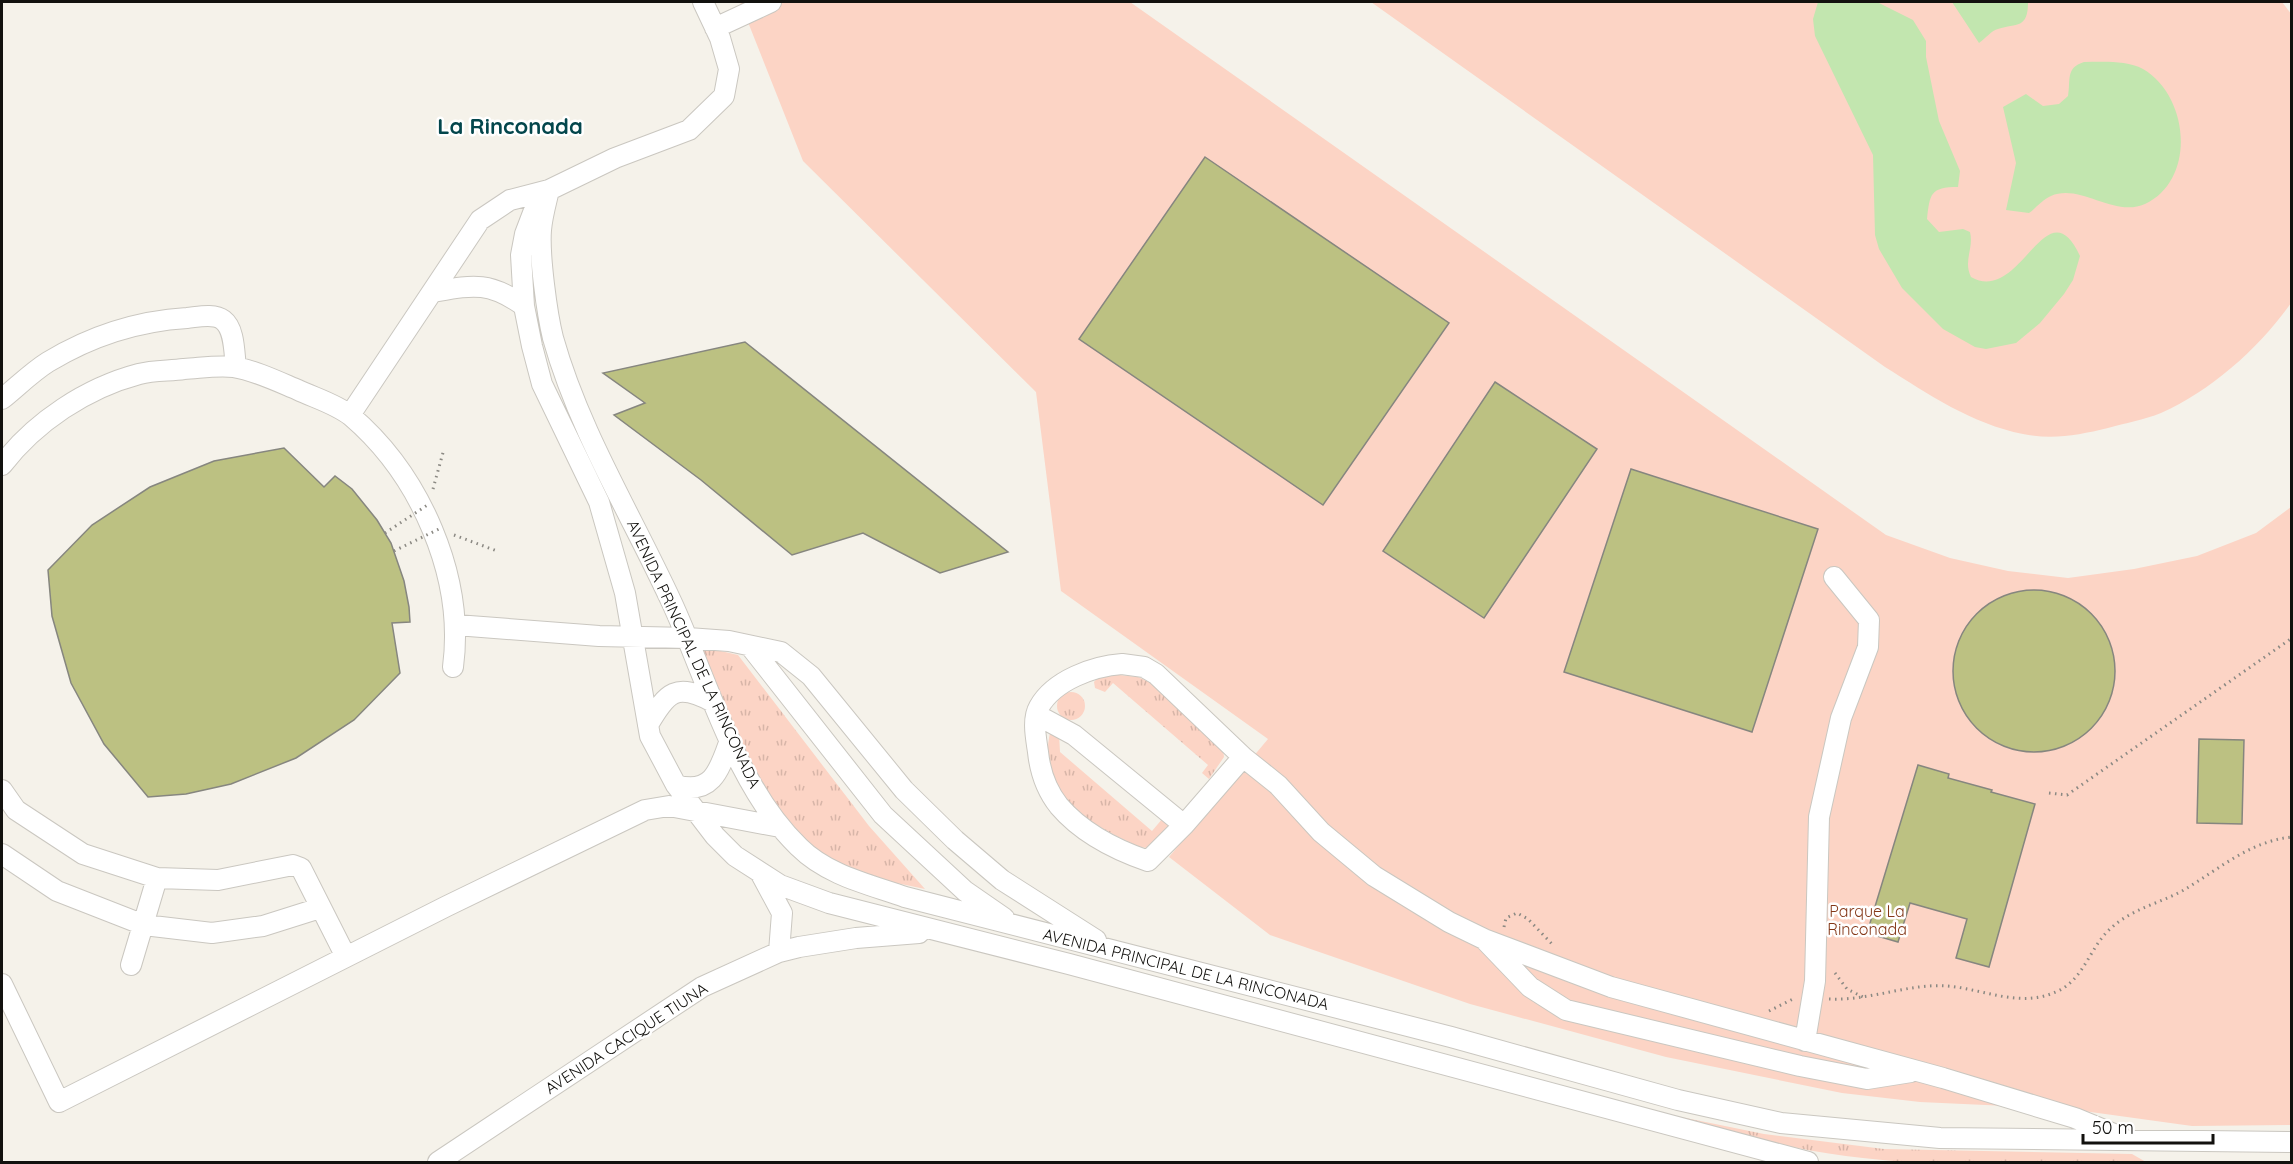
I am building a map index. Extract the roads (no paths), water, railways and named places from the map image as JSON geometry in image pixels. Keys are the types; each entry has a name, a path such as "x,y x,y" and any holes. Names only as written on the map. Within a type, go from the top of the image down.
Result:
{"street":[{"path":"350,416 480,220 510,200 549,190 615,158 689,130 724,96 729,69 703,2"},
{"path":"715,28 771,2"},
{"name":"AVENIDA PRINCIPAL DE LA RINCONADA","path":"549,190 533,213 525,234 521,255 524,306 542,384 599,502 625,593 648,725 657,753 693,810 735,856 780,885 829,903 934,932 1070,964 1808,1162"},
{"name":"AVENIDA PRINCIPAL DE LA RINCONADA","path":"549,190 541,231 547,302 553,336 563,369 589,430 688,638 730,740 764,806 780,827 819,864 904,897 1451,1037 1678,1100 1781,1122 1940,1138 2292,1142"},
{"path":"432,292 478,285 505,292 524,306"},
{"path":"2,399 47,363 85,343 130,326 162,319 217,316 225,321 231,330 236,367"},
{"path":"2,465 20,441 47,419 93,391 140,374 215,366 236,367 332,404 350,416 397,466 428,520 448,578 456,625 453,667"},
{"path":"1805,1041 1821,996 1819,817 1841,718 1868,647 1869,620 1834,577"},
{"path":"456,625 599,636 688,638 781,652 811,676 904,790 955,840 1002,880 1111,950"},
{"path":"750,646 883,814 965,891 1014,924"},
{"path":"1243,756 1184,825 1148,861 1124,853 1090,832 1061,809 1045,782 1037,750 1037,715 1040,706 1061,683 1102,665 1144,667 1156,674 1243,756 1278,785 1322,832 1374,876 1449,922 1484,939 1611,987 1651,996 1913,1070 2075,1118 2132,1141"},
{"path":"648,725 660,701 670,695 682,692 697,694 713,702"},
{"path":"1037,715 1074,735 1184,825"},
{"path":"676,785 687,788 703,786 713,778 720,768 730,740"},
{"path":"2,790 16,810 83,854 157,878 219,880 293,865 301,868 346,957"},
{"path":"2,984 59,1102 645,810 669,806 780,827"},
{"path":"2,854 57,891 144,925 212,933 263,926 320,908"},
{"path":"761,872 782,913 779,952"},
{"path":"131,966 157,878"},
{"name":"AVENIDA CACIQUE TIUNA","path":"438,1162 702,987 779,952 856,938 934,932"},
{"path":"1484,939 1498,957 1530,987 1566,1010 1800,1066 1867,1079 1907,1074 1913,1070"}],"district":[{"name":"La Rinconada","path":"510,126"}],"park label":[{"name":"Parque La Rinconada","path":"1867,920"}]}
